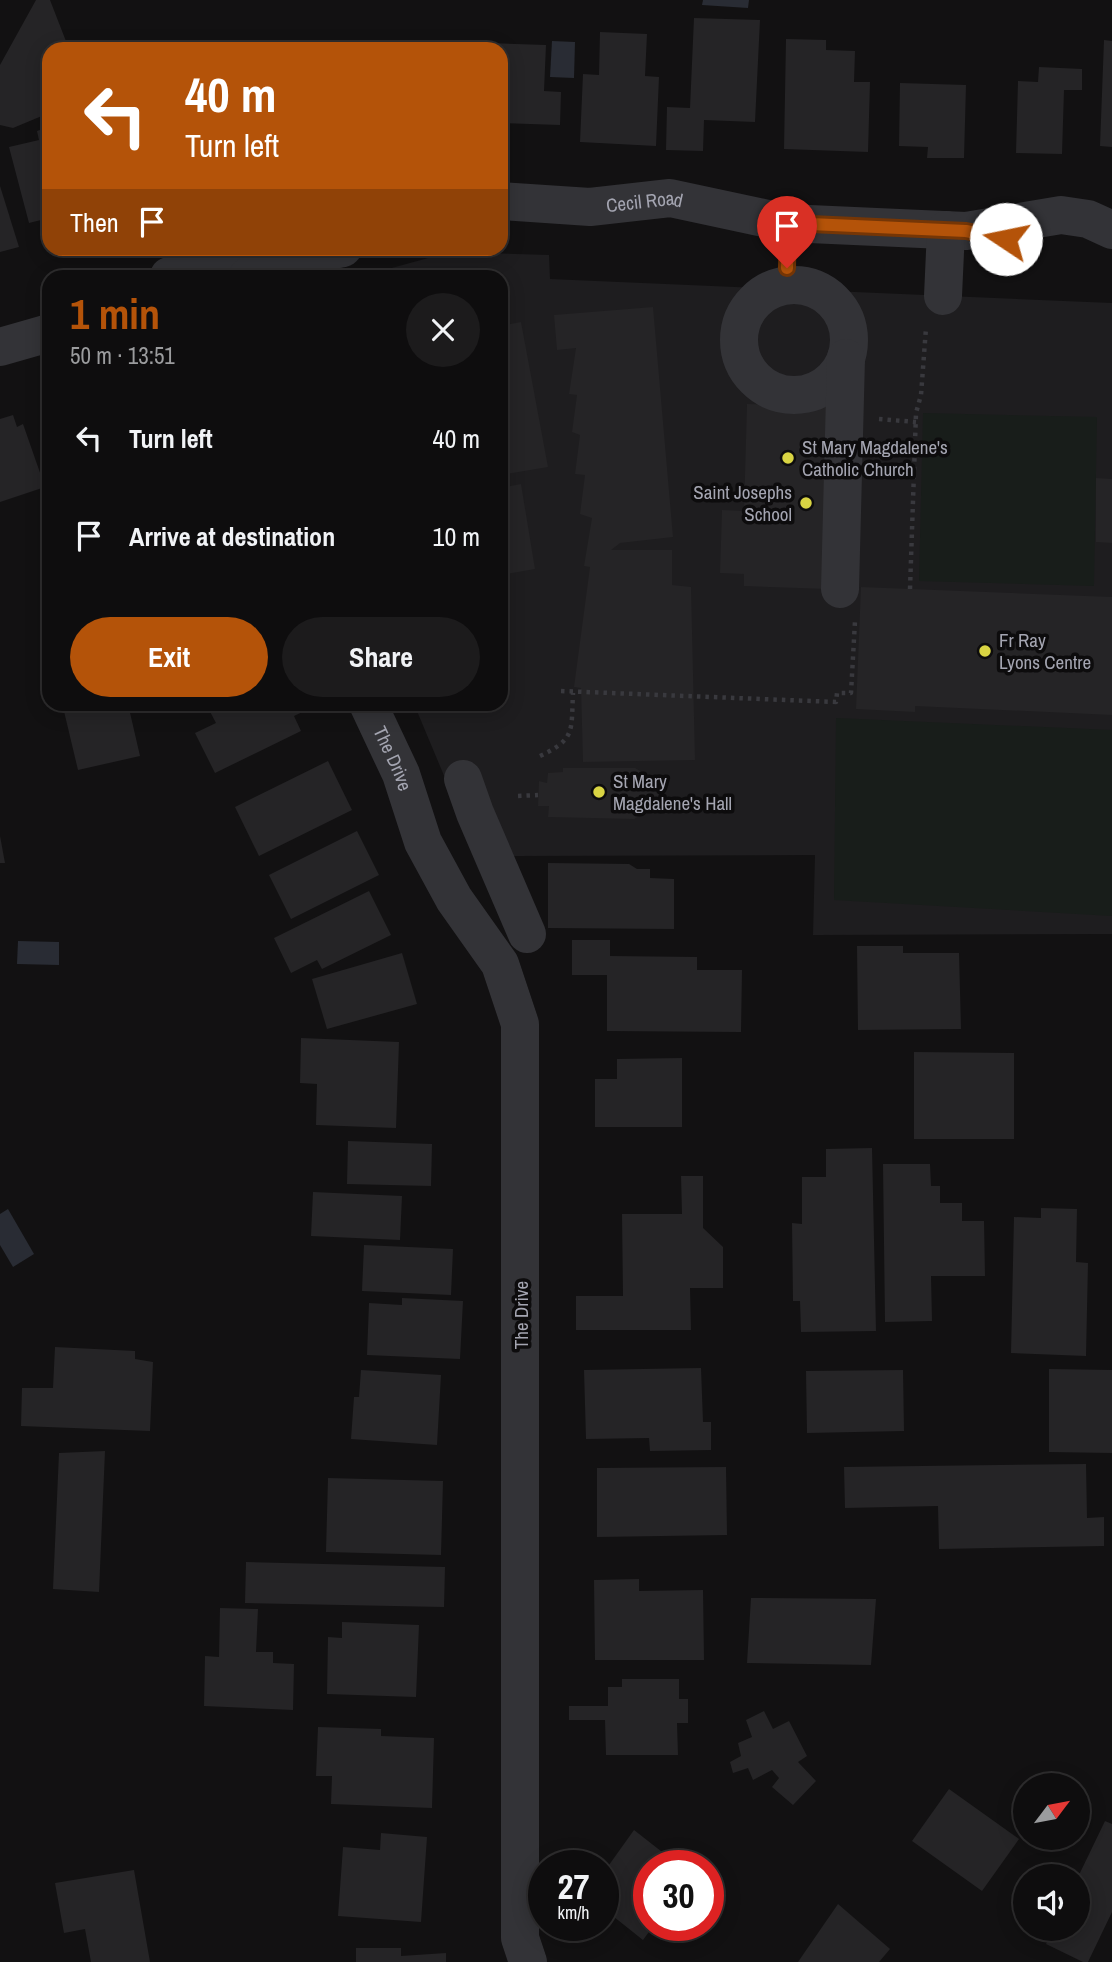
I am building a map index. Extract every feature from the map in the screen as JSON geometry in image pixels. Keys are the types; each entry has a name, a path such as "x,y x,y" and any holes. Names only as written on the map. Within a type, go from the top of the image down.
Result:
{"street":[{"name":"Cecil Road","path":"508,202 590,207 678,199 788,223 956,231 1016,240 1073,228 1112,231"},
{"name":"Cecil Road","path":"508,221 609,227 677,216 726,229 788,223"},
{"path":"787,284 788,223"},
{"path":"936,310 956,231"},
{"path":"191,270 236,256"},
{"path":"262,270 303,256"},
{"path":"840,589 849,332 844,316 834,301 804,285 787,284 761,295 743,317 738,335 740,354 748,371 761,385 779,393 797,396 816,391 831,381 846,358"},
{"path":"0,324 42,313"},
{"path":"0,346 42,335"},
{"name":"The Drive","path":"371,711 401,775 423,842 454,899 482,936 509,985 520,1024 520,1938 528,1962"},
{"path":"463,779 478,821 527,934"},
{"path":"482,936 510,891"}],"path":[{"path":"910,589 916,422 921,395 924,333 936,310"},
{"path":"872,418 916,422"},
{"path":"561,691 573,694 750,700"},
{"path":"540,756 561,746 571,735 573,694"},
{"path":"518,796 538,795"}],"shaded area":[{"path":"703,0 749,0 748,8 702,5"},
{"path":"552,41 575,42 574,78 550,77"},
{"name":"Saint Josephs School","path":"549,255 550,279 1112,303 1112,934 813,935 815,855 512,856 445,778 417,711 508,711 508,270 385,270 435,256"},
{"path":"923,413 1097,417 1094,586 919,581"},
{"path":"836,718 1112,730 1112,916 834,900"},
{"path":"18,941 59,942 59,965 17,964"},
{"path":"8,1209 34,1254 13,1267 0,1245 0,1214"}],"building":[{"path":"36,0 50,0 66,42 42,42 42,116 13,128 0,125 0,65"},
{"path":"694,18 760,20 755,122 704,120 703,151 666,150 667,107 690,108"},
{"path":"600,32 647,34 645,76 659,77 656,146 580,142 583,74 599,75"},
{"path":"786,39 826,40 826,50 855,51 854,82 870,82 868,152 784,149"},
{"path":"1104,40 1112,41 1112,147 1100,146"},
{"path":"508,44 546,45 544,91 561,92 560,125 508,123"},
{"path":"1039,67 1082,69 1082,90 1064,90 1062,154 1016,153 1018,81 1038,82"},
{"path":"900,83 966,85 964,158 927,158 928,147 899,146"},
{"path":"42,129 42,220 29,223 9,147 39,140 37,131"},
{"path":"0,186 19,247 0,252"},
{"path":"653,307 673,537 620,543 611,550 672,550 672,585 691,587 695,760 583,762 581,688 574,687 590,567 584,566 592,518 580,514 585,475 575,474 580,435 572,432 577,395 569,394 576,348 557,350 554,315"},
{"path":"521,322 548,467 508,474 508,324"},
{"name":"St Mary Magdalene's Catholic Church","path":"747,404 832,407 827,589 744,586 744,574 720,573 722,510 744,511"},
{"path":"13,415 17,427 23,424 42,478 42,488 0,502 0,419"},
{"path":"1096,478 1112,479 1112,543 1096,542"},
{"path":"521,484 535,569 508,574 508,486"},
{"name":"Fr Ray Lyons Centre","path":"861,587 1112,597 1112,715 915,706 915,712 856,709"},
{"path":"64,711 130,711 140,756 78,770"},
{"path":"210,711 304,711 294,716 301,731 215,773 195,733 216,723"},
{"path":"328,761 352,810 259,856 235,807"},
{"name":"St Mary Magdalene's Hall","path":"563,768 635,768 652,778 659,789 659,804 634,819 548,817 549,806 538,806 539,781 547,783 548,773 563,772"},
{"path":"357,831 379,875 291,919 269,875"},
{"path":"0,836 5,863 0,863"},
{"path":"548,863 629,864 637,869 650,869 650,878 674,879 674,929 548,928"},
{"path":"369,891 391,935 322,969 317,960 291,973 274,938"},
{"path":"572,940 610,940 610,956 697,957 697,970 742,970 741,1032 607,1031 607,975 572,975"},
{"path":"857,946 903,946 903,953 959,953 961,1029 858,1030"},
{"path":"402,953 417,1004 327,1029 312,979"},
{"path":"301,1038 399,1042 396,1128 316,1125 317,1084 300,1083"},
{"path":"914,1052 1014,1053 1014,1139 914,1139"},
{"path":"682,1058 682,1127 595,1127 595,1079 617,1079 617,1059"},
{"path":"348,1141 432,1144 431,1186 347,1184"},
{"path":"872,1148 876,1331 801,1332 800,1301 793,1301 792,1223 802,1224 802,1177 826,1177 826,1149"},
{"path":"883,1164 930,1164 931,1186 940,1186 940,1203 962,1203 962,1221 984,1221 985,1276 931,1276 932,1321 885,1322"},
{"path":"681,1176 703,1176 703,1228 723,1247 723,1288 690,1288 691,1330 576,1330 576,1296 623,1296 622,1214 682,1214"},
{"path":"313,1192 402,1196 400,1240 311,1236"},
{"path":"1041,1208 1077,1209 1076,1262 1088,1263 1086,1356 1011,1353 1014,1217 1041,1218"},
{"path":"364,1245 453,1249 451,1295 362,1291"},
{"path":"402,1298 463,1301 460,1359 367,1355 369,1303 402,1305"},
{"path":"55,1347 135,1351 135,1359 153,1362 150,1431 21,1426 22,1388 53,1388"},
{"path":"701,1368 703,1422 711,1422 711,1450 650,1451 649,1438 586,1439 584,1370"},
{"path":"1049,1369 1112,1370 1112,1453 1049,1452"},
{"path":"361,1370 441,1375 437,1445 351,1439 354,1397 359,1397"},
{"path":"903,1370 904,1431 807,1433 806,1371"},
{"path":"105,1451 99,1592 53,1589 59,1453"},
{"path":"1086,1464 1087,1518 1104,1517 1104,1546 939,1549 938,1506 845,1508 844,1467"},
{"path":"726,1467 727,1535 597,1537 597,1468"},
{"path":"328,1478 443,1481 441,1555 326,1552"},
{"path":"246,1562 445,1567 444,1607 245,1603"},
{"path":"639,1579 639,1591 703,1590 704,1660 595,1660 594,1580"},
{"path":"751,1598 876,1599 871,1665 747,1663"},
{"path":"220,1608 258,1609 256,1652 273,1652 273,1663 294,1664 293,1710 204,1706 205,1656 219,1657"},
{"path":"342,1622 419,1625 416,1697 327,1694 328,1637 342,1638"},
{"path":"622,1679 679,1679 679,1699 688,1699 688,1723 677,1723 678,1755 606,1755 605,1720 569,1720 569,1706 608,1706 608,1687 622,1687"},
{"path":"764,1711 773,1729 789,1721 807,1756 798,1762 816,1781 793,1805 772,1787 779,1778 772,1770 753,1780 748,1768 733,1773 730,1762 741,1756 738,1743 752,1737 746,1720"},
{"path":"318,1727 381,1729 381,1736 434,1738 432,1808 331,1804 332,1776 316,1776"},
{"path":"949,1789 1013,1835 1013,1847 982,1891 912,1841"},
{"path":"1105,1821 1112,1824 1112,1912 1088,1962 1046,1944 1047,1941 1090,1941 1090,1864 1084,1864"},
{"path":"634,1830 660,1850 633,1850 633,1932 619,1921 619,1851"},
{"path":"381,1833 427,1837 421,1922 338,1916 343,1847 380,1850"},
{"path":"134,1870 150,1962 91,1962 85,1929 64,1933 55,1883"},
{"path":"838,1904 890,1949 879,1962 798,1962"},
{"path":"356,1948 401,1948 401,1956 446,1953 446,1962 356,1962"}],"place":[{"name":"St Mary Magdalene's Catholic Church","path":"788,458"},
{"name":"Saint Josephs School","path":"806,503"},
{"name":"Fr Ray Lyons Centre","path":"985,651"},
{"name":"St Mary Magdalene's Hall","path":"599,792"}],"route":[{"path":"787,268 788,223 966,231 1006,239"}]}
